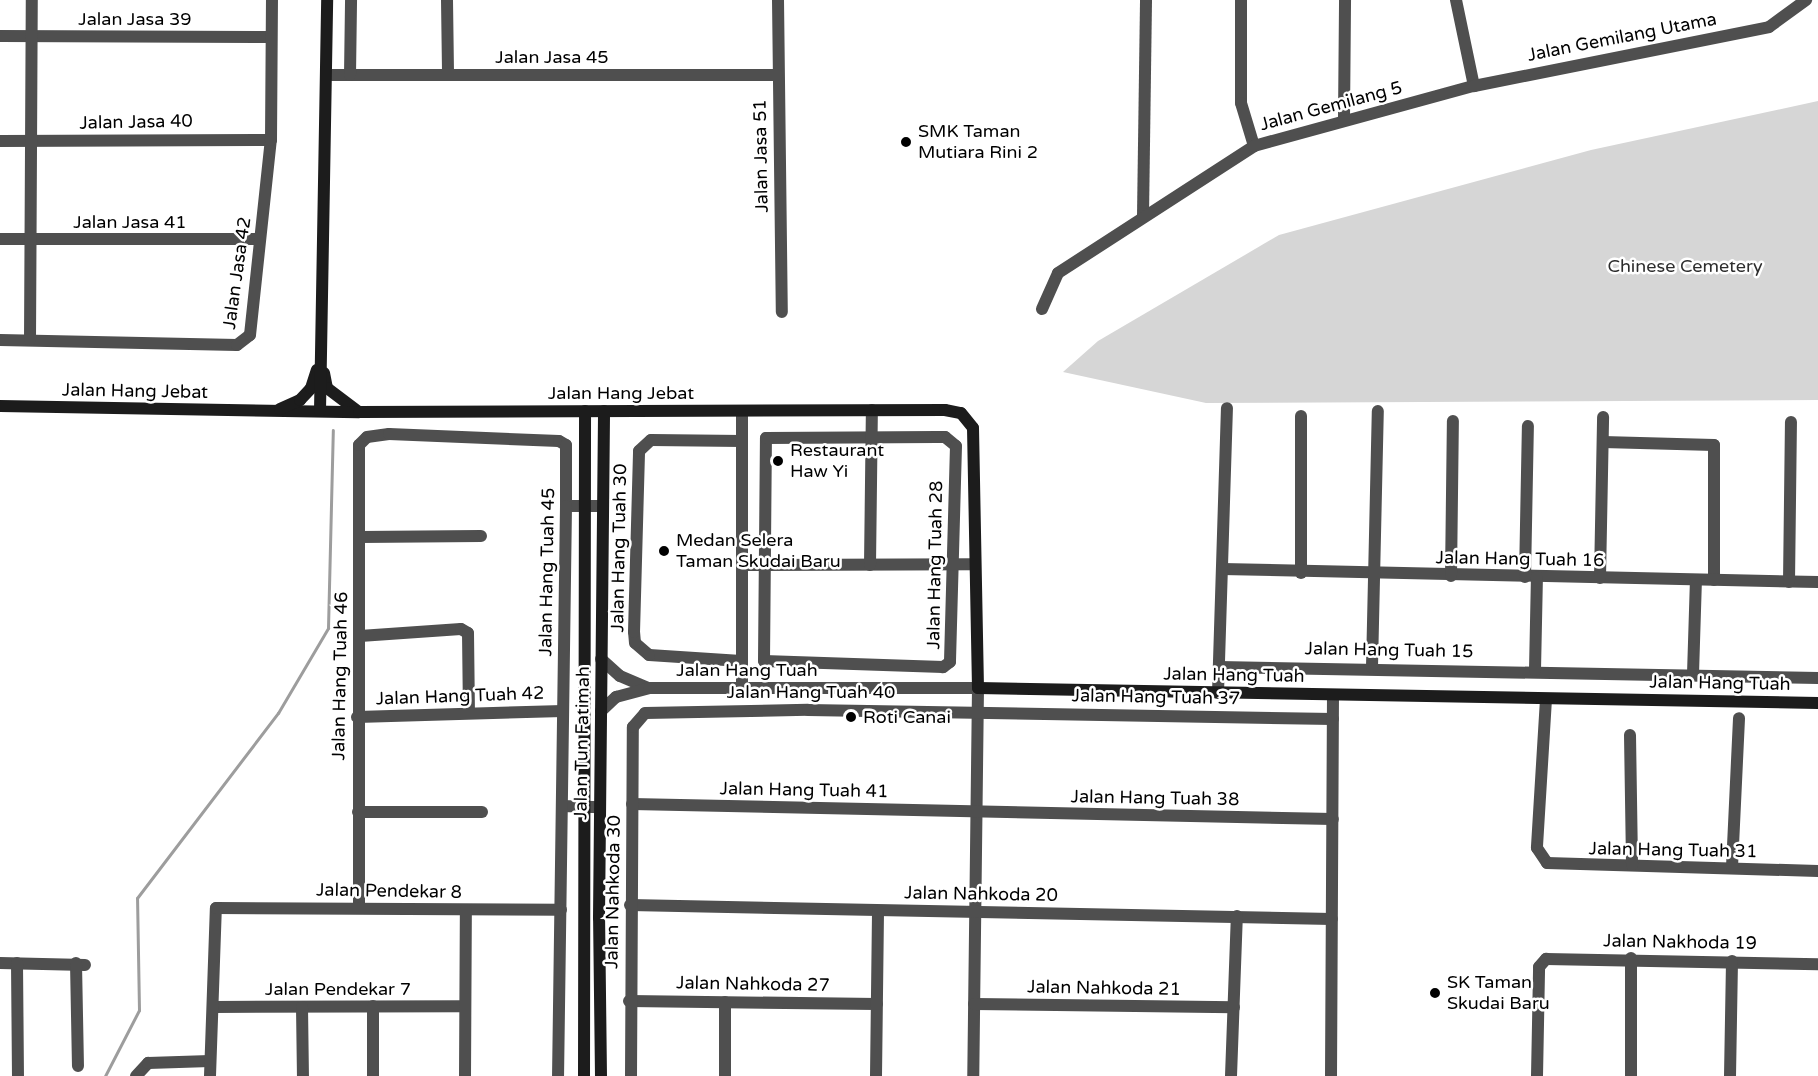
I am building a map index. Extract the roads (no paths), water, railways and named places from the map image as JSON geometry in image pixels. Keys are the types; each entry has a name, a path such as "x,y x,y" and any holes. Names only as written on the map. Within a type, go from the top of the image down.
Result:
{"street":[{"path":"30,340 32,0"},
{"name":"Jalan Jasa 42","path":"0,340 243,342 250,334 272,140 272,0"},
{"path":"320,411 327,0"},
{"path":"350,75 351,0"},
{"path":"447,0 448,75"},
{"name":"Jalan Jasa 51","path":"778,0 777,75 782,312"},
{"path":"1143,216 1146,0"},
{"path":"1241,0 1241,103 1254,146"},
{"path":"1344,119 1345,0"},
{"path":"1456,0 1474,86"},
{"name":"Jalan Gemilang Utama","path":"1474,86 1769,27 1789,5 1806,0"},
{"name":"Jalan Jasa 39","path":"0,36 271,37"},
{"name":"Jalan Jasa 45","path":"326,75 777,75"},
{"name":"Jalan Gemilang 5","path":"1042,309 1058,273 1254,146 1344,119 1474,86"},
{"name":"Jalan Jasa 40","path":"0,141 156,138 272,140"},
{"name":"Jalan Jasa 41","path":"0,239 260,239"},
{"path":"276,411 300,400 311,388 320,360"},
{"path":"320,360 327,388 359,412"},
{"name":"Jalan Hang Jebat","path":"0,406 359,412 945,410 970,419 973,428 973,564 978,688"},
{"path":"1218,693 1227,408"},
{"path":"870,565 872,410"},
{"name":"Jalan Tun Fatimah","path":"584,1076 585,411"},
{"name":"Jalan Tun Fatimah","path":"601,1076 600,807 604,411"},
{"path":"742,411 742,687"},
{"path":"1372,667 1378,411"},
{"path":"1301,416 1301,573"},
{"path":"1600,578 1603,417"},
{"path":"1451,576 1453,421"},
{"path":"1789,582 1791,422"},
{"path":"1528,426 1535,670"},
{"name":"Jalan Hang Tuah 45","path":"359,445 367,438 389,434 559,441 566,445 558,1076"},
{"name":"Jalan Hang Tuah 28","path":"945,437 956,446 952,657 943,667 764,661 766,438 871,438 945,437"},
{"name":"Jalan Hang Tuah 30","path":"741,661 649,655 635,643 634,632 639,451 651,440 742,441"},
{"path":"1603,442 1714,445 1714,580"},
{"name":"Jalan Hang Tuah 46","path":"359,445 360,636 357,717 359,908"},
{"path":"566,506 603,506"},
{"path":"360,537 481,536"},
{"path":"742,565 973,564"},
{"name":"Jalan Hang Tuah 16","path":"1222,569 1301,573 1818,582"},
{"path":"1693,674 1696,580"},
{"path":"360,636 461,629 468,633 469,713"},
{"name":"Jalan Hang Tuah","path":"601,659 631,682 649,688"},
{"name":"Jalan Hang Tuah 15","path":"1219,667 1372,667 1818,678"},
{"name":"Jalan Hang Tuah","path":"601,711 616,697 649,688 742,687 978,688 1818,703"},
{"path":"973,1076 978,688"},
{"path":"1331,1076 1333,695"},
{"name":"Jalan Hang Tuah 31","path":"1546,699 1537,848 1547,863 1582,867 1632,865 1818,871"},
{"name":"Jalan Hang Tuah 42","path":"357,717 563,711"},
{"name":"Jalan Hang Tuah 40","path":"645,713 977,711"},
{"name":"Jalan Hang Tuah 37","path":"977,711 1333,719"},
{"name":"Jalan Nahkoda 30","path":"631,1076 629,1001 633,727 645,713"},
{"path":"1732,867 1739,718"},
{"path":"1630,735 1632,865"},
{"name":"Jalan Hang Tuah 41","path":"632,804 976,812"},
{"path":"562,806 600,807"},
{"path":"358,812 482,812"},
{"name":"Jalan Hang Tuah 38","path":"976,812 1333,819"},
{"name":"Jalan Nahkoda 20","path":"630,905 1332,919"},
{"name":"Jalan Pendekar 8","path":"213,1007 216,908 561,910"},
{"path":"465,1076 463,1006 466,910"},
{"path":"876,1076 878,911"},
{"path":"1232,1076 1237,916"},
{"path":"1630,1076 1631,958"},
{"name":"Jalan Nakhoda 19","path":"1537,1076 1541,962 1631,958 1818,964"},
{"path":"1730,1076 1732,961"},
{"path":"0,963 81,964 78,1066"},
{"path":"17,963 18,1076"},
{"name":"Jalan Nahkoda 27","path":"629,1001 877,1004"},
{"path":"725,1002 725,1076"},
{"name":"Jalan Nahkoda 21","path":"974,1004 1234,1007"},
{"path":"302,1006 303,1076"},
{"path":"373,1006 373,1076"},
{"name":"Jalan Pendekar 7","path":"213,1007 463,1006"},
{"path":"210,1076 213,1007"},
{"path":"136,1076 144,1065 210,1061"}],"waterway":[{"path":"105,1076 139,1010 137,898 278,713 328,628 333,430"}],"place":[{"name":"SMK Taman Mutiara Rini 2","path":"906,142"},
{"name":"Restaurant Haw Yi","path":"778,461"},
{"name":"Medan Selera Taman Skudai Baru","path":"664,551"},
{"name":"Roti Canai","path":"851,717"},
{"name":"SK Taman Skudai Baru","path":"1435,993"}],"park label":[{"name":"Chinese Cemetery","path":"1685,266"}]}
